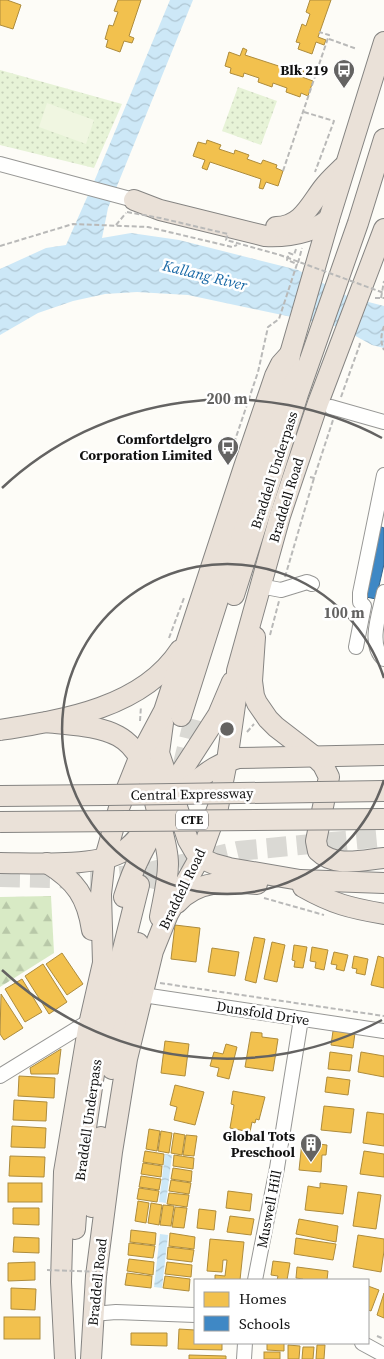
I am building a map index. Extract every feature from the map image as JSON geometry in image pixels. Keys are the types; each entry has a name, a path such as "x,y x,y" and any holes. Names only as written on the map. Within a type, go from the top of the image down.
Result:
{"highway":[{"path":"0,730 47,722 103,706 128,695 158,676 184,644 196,615 275,376 290,354 299,324 303,266 329,219 384,42"},
{"path":"358,223 384,139"},
{"path":"224,226 280,227 300,219 323,188 346,164"},
{"path":"358,223 384,166"},
{"path":"129,203 252,233 281,236 305,233 316,229 329,219"},
{"name":"Braddell Underpass","path":"180,715 298,394 358,223"},
{"name":"Braddell Road","path":"91,1359 93,1314 112,1152 127,1059 149,996 153,951 168,914 200,857 218,808 236,698 237,671 286,496 351,340 362,286 384,229"},
{"name":"Braddell Underpass","path":"180,715 287,382 290,354"},
{"path":"259,593 252,681 254,696 264,714 272,723 315,757 323,765 329,777 316,841 318,851 331,860 345,862 384,858"},
{"path":"153,951 167,883 168,863 165,806 159,753 180,715 196,615"},
{"path":"66,1359 61,1282 64,1172 90,1020 103,963 137,861 165,806 218,715 237,671"},
{"path":"103,963 101,894 105,858 119,808 139,758 180,715"},
{"path":"47,722 92,728 118,736 132,748 139,758 165,806 190,844 200,857 214,864 300,880 383,883"},
{"path":"0,863 47,863 105,858 121,853 138,838 165,806 210,770 227,761 238,758 384,755"},
{"name":"Central Expressway","path":"0,796 384,790"},
{"name":"Central Expressway","path":"0,822 384,819"},
{"path":"137,861 150,856 160,858 168,863"},
{"path":"47,863 69,878 78,888 86,903 94,944 96,992"},
{"path":"168,914 186,894 212,883 335,889 379,887 383,883"},
{"name":"Braddell Underpass","path":"66,1359 77,1203 97,1054 145,887 95,1174 87,1278 84,1359"},
{"path":"304,887 341,906 384,914"}],"street":[{"path":"0,164 72,183 129,203"},
{"path":"334,408 384,422"},
{"path":"381,609 364,606 360,602 360,593 384,475"},
{"path":"259,593 281,590 307,582 312,584"},
{"path":"384,592 374,641 376,650 384,660"},
{"path":"356,647 364,606"},
{"name":"Dunsfold Drive","path":"149,996 384,1031"},
{"name":"Muswell Hill","path":"256,1279 277,1168 301,1019"},
{"path":"0,1076 90,1020"},
{"path":"93,1314 116,1312 194,1316"},
{"path":"244,1359 245,1344"},
{"path":"364,1344 384,1355"}],"path":[{"path":"283,171 328,39 329,35 320,32"},
{"path":"328,39 357,49"},
{"path":"304,112 334,121"},
{"path":"116,225 129,203 160,218 228,234 226,240 280,255 303,266"},
{"path":"0,246 72,224 148,227 232,246"},
{"path":"234,457 230,455 258,372 268,327 279,319 303,266 302,247 297,245 294,255 290,253 288,260 303,266 384,292 383,298"},
{"path":"383,298 384,281"},
{"path":"384,326 381,335 384,350"},
{"path":"310,477 314,478 351,340"},
{"path":"149,996 158,982 384,1016"},
{"path":"109,1266 109,1276"},
{"path":"48,1270 108,1272"}],"green space":[{"path":"0,70 122,104 94,168 0,145"},
{"path":"238,87 277,101 261,145 222,131"},
{"path":"47,103 94,120 86,144 39,127"},
{"path":"51,896 54,953 0,987 0,897"}],"water":[{"name":"Kallang River","path":"170,0 193,0 108,208 102,238 131,233 179,240 298,270 349,297 384,306 384,348 372,345 339,327 188,295 137,292 105,294 73,301 38,313 0,335 0,269 46,248 66,245"},
{"path":"165,1154 172,1155 166,1203 159,1202"},
{"path":"160,1234 168,1235 162,1288 154,1287"}],"building: Homes":[{"path":"0,0 7,0 21,5 13,29 0,25"},
{"path":"118,0 141,0 129,36 134,38 132,43 124,41 120,52 106,47 108,40 105,39 109,25 113,26 118,12 114,11"},
{"path":"310,0 331,0 318,37 326,40 324,45 316,42 312,54 298,49 300,43 296,42 302,24 306,26 310,14 306,12"},
{"path":"243,48 247,50 245,55 297,72 298,67 304,69 302,77 313,81 308,96 301,93 300,97 286,92 287,88 273,83 272,87 258,82 259,78 244,73 243,77 230,73 231,68 225,66 229,52 240,56"},
{"path":"207,140 221,145 219,149 234,154 235,150 249,155 247,159 261,164 263,160 277,165 276,168 283,171 278,186 266,182 263,189 259,188 261,179 210,162 207,170 202,168 205,160 193,156 198,142 206,144"},
{"path":"175,925 200,928 196,962 171,959"},
{"path":"254,937 265,939 256,983 245,980"},
{"path":"272,942 285,945 277,982 264,979"},
{"path":"294,945 307,947 303,968 294,967 295,961 292,960"},
{"path":"312,947 328,950 324,970 315,968 316,962 310,961"},
{"path":"212,948 239,952 235,976 208,972"},
{"path":"334,952 348,955 344,971 336,969 337,965 331,964"},
{"path":"62,953 83,984 67,995 46,964"},
{"path":"354,956 368,959 365,975 356,973 357,969 352,968"},
{"path":"378,956 384,958 384,988 371,985"},
{"path":"43,964 67,1002 49,1014 25,976"},
{"path":"22,979 42,1012 25,1022 5,989"},
{"path":"1,994 23,1028 4,1040 0,1034"},
{"path":"333,1031 355,1033 353,1048 331,1045"},
{"path":"251,1032 262,1033 262,1037 278,1039 273,1071 245,1067"},
{"path":"165,1041 189,1044 185,1076 161,1073"},
{"path":"226,1044 237,1047 229,1079 217,1076 219,1068 210,1066 214,1052 223,1054"},
{"path":"61,1049 58,1074 31,1074 30,1068"},
{"path":"330,1052 352,1055 350,1071 328,1069"},
{"path":"361,1052 384,1056 384,1077 358,1072"},
{"path":"19,1076 55,1078 54,1098 18,1096"},
{"path":"327,1077 350,1080 348,1095 325,1092"},
{"path":"175,1085 204,1092 195,1125 174,1120 177,1107 170,1105"},
{"path":"233,1091 265,1097 259,1120 256,1119 255,1123 252,1122 250,1132 230,1128 234,1105 231,1104"},
{"path":"14,1100 47,1102 46,1121 13,1120"},
{"path":"324,1106 354,1109 351,1133 321,1130"},
{"path":"367,1112 384,1114 384,1146 363,1143"},
{"path":"12,1126 46,1128 45,1148 11,1147"},
{"path":"149,1129 160,1131 157,1151 146,1149"},
{"path":"161,1131 172,1133 169,1153 158,1151"},
{"path":"174,1133 185,1135 182,1155 171,1153"},
{"path":"186,1135 197,1136 194,1156 183,1155"},
{"name":"Global Tots Preschool","path":"302,1142 327,1145 326,1155 322,1155 321,1172 299,1170"},
{"path":"145,1151 164,1154 163,1165 143,1162"},
{"path":"364,1151 384,1154 384,1177 360,1174"},
{"path":"174,1155 194,1158 193,1169 173,1166"},
{"path":"10,1156 45,1157 44,1177 9,1176"},
{"path":"143,1163 162,1166 161,1177 141,1174"},
{"path":"173,1168 192,1171 191,1182 171,1179"},
{"path":"141,1176 161,1179 159,1190 139,1187"},
{"path":"171,1180 191,1183 189,1194 169,1191"},
{"path":"8,1183 42,1183 42,1202 8,1202"},
{"path":"320,1183 347,1186 343,1214 305,1210 308,1186 320,1188"},
{"path":"139,1188 159,1191 157,1202 137,1199"},
{"path":"228,1191 252,1194 250,1211 226,1208"},
{"path":"358,1192 381,1195 376,1229 353,1226"},
{"path":"169,1193 189,1195 187,1207 167,1204"},
{"path":"138,1201 149,1203 146,1223 135,1221"},
{"path":"151,1203 162,1205 159,1225 148,1223"},
{"path":"163,1205 174,1206 171,1226 160,1225"},
{"path":"175,1207 187,1208 184,1228 172,1227"},
{"path":"13,1208 39,1208 39,1225 13,1224"},
{"path":"199,1209 216,1211 214,1230 197,1228"},
{"path":"230,1216 254,1219 251,1235 227,1232"},
{"path":"299,1219 338,1226 336,1242 296,1234"},
{"path":"131,1230 156,1233 155,1245 130,1242"},
{"path":"170,1233 195,1237 194,1249 169,1246"},
{"path":"358,1235 384,1239 381,1272 353,1267"},
{"path":"14,1237 39,1238 39,1253 13,1252"},
{"path":"296,1238 336,1244 333,1260 294,1254"},
{"path":"210,1239 244,1242 240,1279 215,1279 215,1275 225,1276 227,1260 223,1260 222,1272 207,1271"},
{"path":"129,1243 155,1246 153,1258 128,1255"},
{"path":"168,1247 194,1250 192,1262 167,1259"},
{"path":"129,1259 154,1262 153,1275 127,1271"},
{"path":"273,1261 290,1263 287,1279 277,1279 278,1276 271,1275"},
{"path":"35,1262 35,1280 8,1281 8,1263"},
{"path":"167,1262 192,1265 191,1277 165,1274"},
{"path":"297,1267 328,1271 327,1279 296,1278"},
{"path":"127,1273 152,1276 151,1288 125,1285"},
{"path":"165,1276 190,1279 189,1291 163,1288"},
{"path":"369,1286 379,1290 371,1311 369,1310"},
{"path":"11,1288 36,1289 35,1310 11,1309"},
{"path":"384,1293 384,1318 377,1315"},
{"path":"4,1317 40,1317 40,1339 4,1339"},
{"path":"179,1329 194,1330 194,1344 222,1344 222,1350 178,1349"},
{"path":"131,1333 167,1333 167,1346 131,1345"},
{"path":"267,1344 284,1344 284,1351 267,1350"},
{"path":"288,1345 300,1346 299,1359 288,1359"},
{"path":"317,1345 325,1345 324,1359 316,1359"},
{"path":"303,1347 314,1347 313,1359 302,1359"},
{"path":"264,1352 280,1352 280,1359 264,1359"},
{"path":"189,1355 226,1356 226,1359 189,1359"}],"building: Schools":[{"path":"379,526 384,528 384,564 376,599 366,597 375,556 372,555"}],"tunnel":[{"path":"182,768 194,719"},
{"path":"0,877 97,879 145,873 238,851 384,837"},
{"path":"150,888 158,859"}],"place":[{"name":"Blk 219","path":"344,89"},
{"name":"Comfortdelgro Corporation Limited","path":"228,466"},
{"name":"Global Tots Preschool","path":"311,1163"}]}
